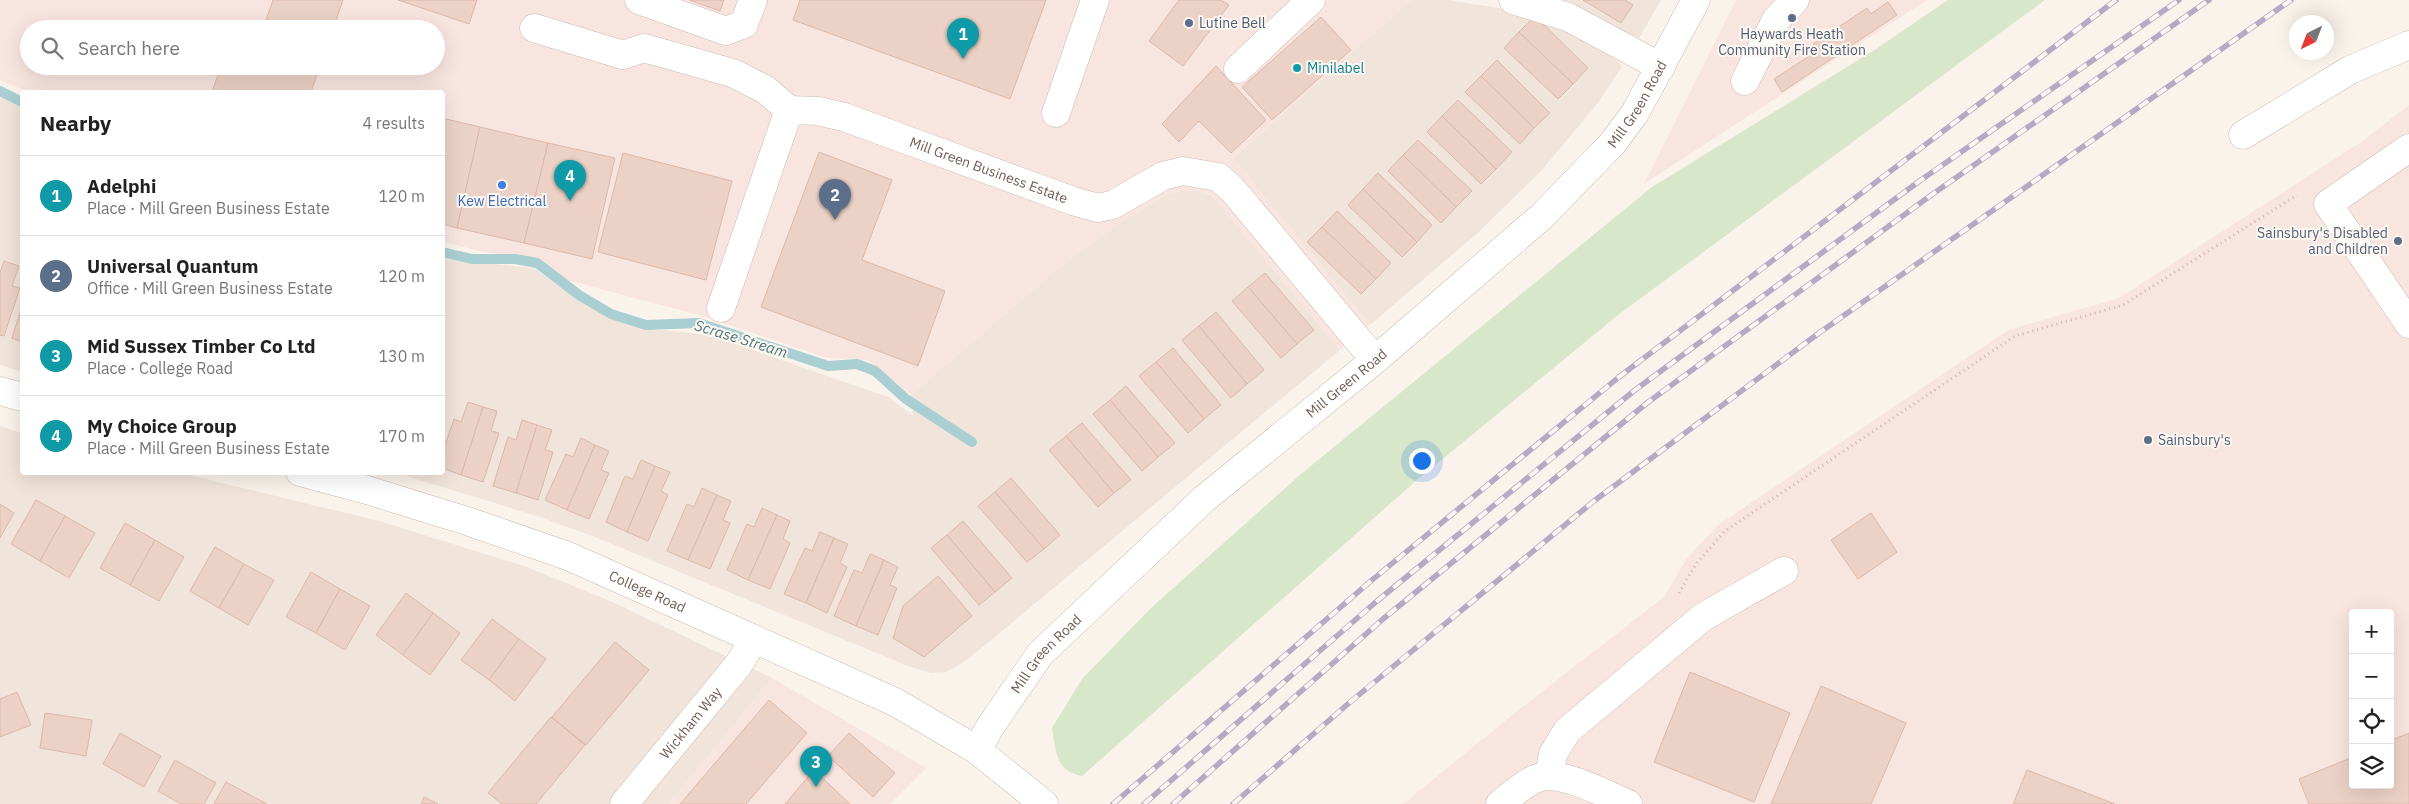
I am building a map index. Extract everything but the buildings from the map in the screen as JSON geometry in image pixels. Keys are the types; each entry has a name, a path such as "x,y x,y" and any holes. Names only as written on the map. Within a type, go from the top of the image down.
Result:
{"street":[{"path":"639,0 726,31 744,24 753,0"},
{"path":"1056,113 1095,0"},
{"path":"1238,69 1311,0"},
{"path":"1513,0 1568,17 1661,67"},
{"name":"Mill Green Road","path":"977,750 990,726 1040,654 1204,499 1375,360 1547,210 1612,144 1635,113 1696,0"},
{"path":"1745,81 1776,20 1795,0"},
{"path":"534,28 623,55 644,48 735,74 766,90 789,110 721,308"},
{"path":"2244,135 2350,70 2409,45"},
{"name":"Mill Green Business Estate","path":"789,110 818,111 844,117 1073,201 1098,208 1112,205 1163,176 1183,171 1218,177 1232,189 1375,360"},
{"path":"2409,148 2328,204 2409,324"},
{"path":"0,391 20,396"},
{"name":"College Road","path":"310,475 458,518 568,556 754,638 895,702 977,750 1044,804"},
{"path":"1549,775 1553,754 1567,731 1703,617 1784,571"},
{"name":"Wickham Way","path":"624,804 739,664 754,638"},
{"path":"1500,804 1534,779 1549,775 1573,781 1628,804"}],"path":[{"path":"1677,597 1696,564 1725,530 2015,336 2123,305 2306,190"}],"shaded area":[{"path":"0,0 1411,0 1233,158 1370,325 1340,350 1213,197 1200,191 1184,190 1167,195 1125,219 1067,261 911,395 868,360 827,358 699,315 559,278 538,258 484,252 445,242 445,90 23,90 0,80"},
{"path":"1411,0 1448,0 1537,14 1591,38 1622,66 1598,103 1541,171 1481,230 1370,325 1233,158"},
{"path":"1560,0 1661,0 1639,38"},
{"path":"1736,0 1927,0 1644,184"},
{"path":"0,96 20,107 20,371 0,365"},
{"name":"Sainsbury's","path":"2409,105 2409,804 1403,804 1521,708 1664,597 1687,558 1718,525 2008,330 2119,298 2361,142"},
{"path":"1184,190 1200,191 1213,197 1340,350 996,636 964,662 946,672 931,673 908,666 595,537 540,517 404,475 445,475 445,259 533,268 590,307 644,328 709,335 888,397 913,416 911,395 1067,261 1125,219 1167,195"},
{"path":"0,426 20,432 20,475 189,475 379,521 524,566 608,600 772,678 669,804 0,804"},
{"path":"772,678 926,768 890,804 669,804"}],"green space":[{"path":"1948,0 2045,0 1618,315 1417,480 1082,776 1066,770 1058,759 1052,728 1082,679 1151,608 1301,474 1652,187 1876,49"}],"waterway":[{"name":"Scrase Stream","path":"0,91 20,101"},
{"name":"Scrase Stream","path":"445,253 472,259 515,259 537,263 579,295 611,314 646,325 699,323 828,366 857,364 875,371 906,399 972,442"}],"railway":[{"path":"1113,804 1372,580 1619,377 2116,0"},
{"path":"1144,804 1377,601 1635,390 1921,180 2179,0"},
{"path":"1173,804 1383,619 1647,403 1930,196 2209,0"},
{"path":"1233,804 1349,703 1594,501 1819,333 2291,0"}],"place":[{"name":"Haywards Heath Community Fire Station","path":"1792,18"},
{"name":"Lutine Bell","path":"1189,23"},
{"name":"Adelphi","path":"963,59"},
{"name":"Minilabel","path":"1297,68"},
{"name":"Kew Electrical","path":"502,185"},
{"name":"My Choice Group","path":"570,201"},
{"name":"Universal Quantum","path":"835,220"},
{"name":"Sainsbury's Disabled and Children","path":"2398,241"},
{"name":"Sainsbury's","path":"2148,440"},
{"name":"Mid Sussex Timber Co Ltd","path":"816,787"}]}
